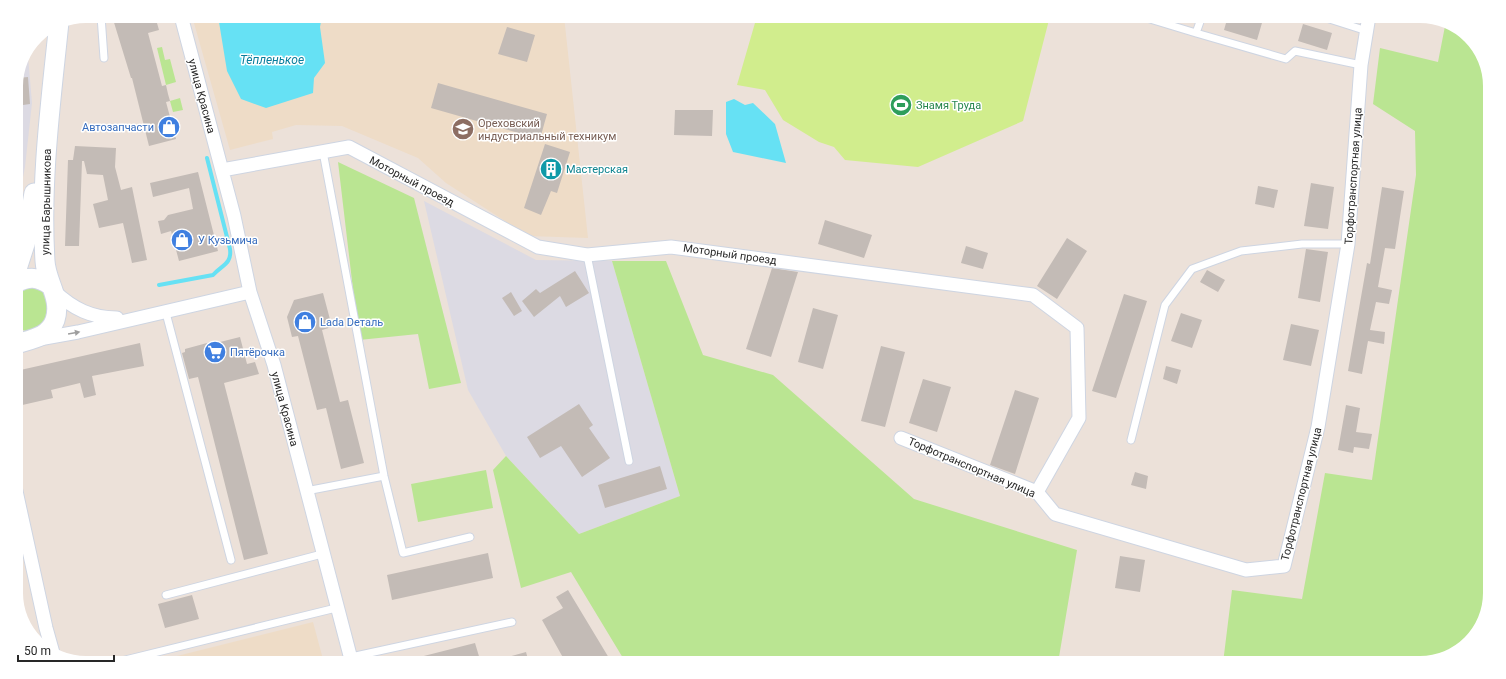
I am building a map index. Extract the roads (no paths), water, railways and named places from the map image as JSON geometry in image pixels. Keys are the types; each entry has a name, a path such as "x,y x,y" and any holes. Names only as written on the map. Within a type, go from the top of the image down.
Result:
{"main road":[{"name":"улица Барышникова","path":"23,340 49,331 55,320 57,304 45,266 44,243 47,135 58,30"},
{"name":"улица Барышникова","path":"23,250 47,135"},
{"path":"23,279 34,277 42,280 52,288"}],"street":[{"name":"улица Красина","path":"183,23 222,170 250,292 270,353 336,608 351,656"},
{"name":"Торфотранспортная улица","path":"901,438 1038,492 1055,514 1246,570 1284,566 1318,427 1348,244 1361,65 1368,23"},
{"name":"Моторный проезд","path":"222,170 348,147 538,247 587,255 671,247 1034,295 1076,328 1079,418 1038,492"},
{"path":"52,288 66,303 88,314 103,318 137,318 166,313 250,292"},
{"name":"улица Барышникова","path":"23,340 78,332 137,318"},
{"path":"23,529 51,645"}],"lane":[{"path":"102,23 104,58"},
{"path":"1163,23 1286,59 1295,51 1361,65"},
{"path":"1196,33 1200,23"},
{"path":"1341,23 1366,31"},
{"path":"324,157 384,476 403,553 470,537"},
{"path":"1131,440 1165,306 1192,269 1241,250 1302,244 1348,244"},
{"path":"587,255 629,461"},
{"path":"166,313 231,560"},
{"path":"306,491 384,476"},
{"path":"166,595 322,554"},
{"path":"142,656 336,608"},
{"path":"369,656 512,622"}],"water":[{"name":"Тёпленькое","path":"219,23 321,23 325,63 314,78 313,93 266,108 241,99 227,71"},
{"path":"734,99 745,105 753,103 775,124 786,163 733,152 726,134 726,102"}],"waterway":[{"path":"159,285 213,275 228,261 230,249 207,158"}],"place":[{"name":"Знамя Труда","path":"901,105"},
{"name":"Автозапчасти","path":"169,127"},
{"name":"Ореховский индустриальный техникум","path":"463,129"},
{"name":"Мастерская","path":"551,169"},
{"name":"У Кузьмича","path":"182,240"},
{"name":"Lada Dеталь","path":"305,322"},
{"name":"Пятёрочка","path":"215,352"}]}
